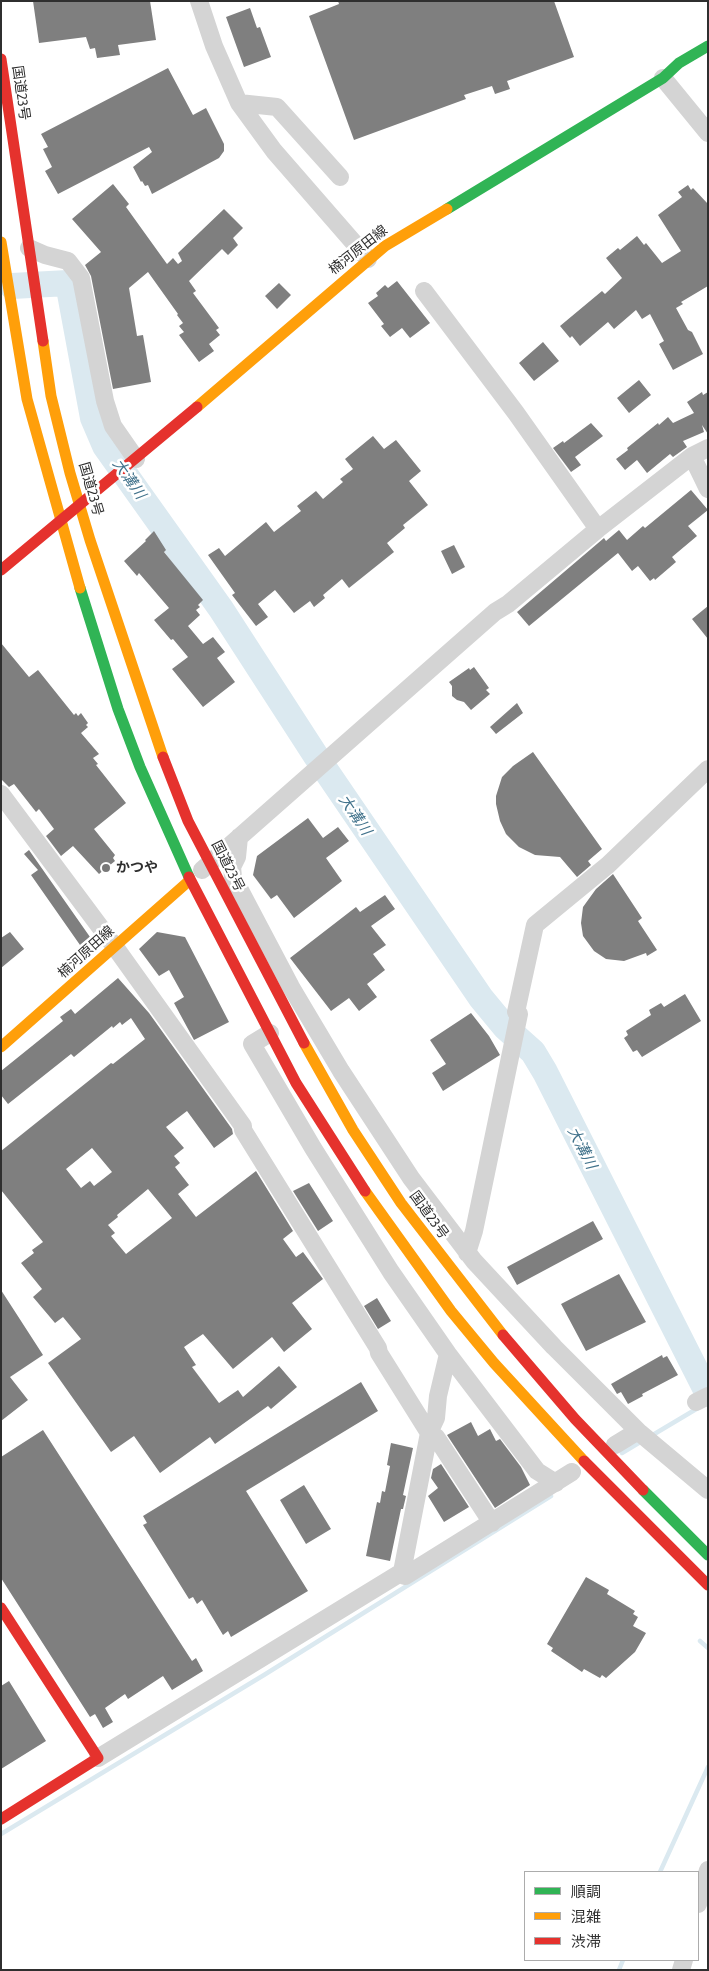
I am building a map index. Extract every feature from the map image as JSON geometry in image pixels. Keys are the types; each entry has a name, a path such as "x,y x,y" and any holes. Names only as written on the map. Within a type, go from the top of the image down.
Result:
{"main road":[{"name":"楠河原田線","path":"1,570 107,484 385,246 438,212 663,78 679,63 708,46"},
{"name":"国道23号","path":"1,59 51,396 80,505 163,758 188,821 320,1074 353,1130 401,1203 508,1342 574,1419 674,1523 708,1555"},
{"path":"1,242 27,398 60,523 118,709 140,767 190,880 296,1083 389,1228 494,1363 580,1458 708,1585"},
{"name":"楠河原田線","path":"1,1047 190,880"},
{"path":"1,1608 98,1758 1,1819"}],"street":[{"path":"199,1 214,46 239,103 274,151 368,259"},
{"path":"663,78 708,133"},
{"path":"239,103 277,107 340,177"},
{"path":"29,248 45,255 68,261 81,278 105,401 113,426 134,460"},
{"path":"424,291 516,413 598,529"},
{"path":"190,880 496,612 692,456 708,448"},
{"path":"692,456 708,489"},
{"path":"467,1252 474,1231 535,925 608,864 708,769"},
{"path":"1,794 115,947 242,1126 429,1434 436,1437 492,1522"},
{"path":"239,838 237,857 232,867 233,877 291,987 341,1070 411,1178 467,1252 554,1347 644,1436 708,1490"},
{"path":"270,1033 252,1044 318,1156 391,1272 448,1354 537,1471 556,1483"},
{"path":"98,1758 402,1572 429,1434 436,1418 438,1396 448,1354"},
{"path":"615,1445 644,1436"},
{"path":"402,1572 405,1576 572,1472"},
{"path":"699,1901 708,1870"}],"building":[{"path":"33,1 150,1 156,40 118,45 120,55 97,58 95,48 90,49 86,37 39,43"},
{"path":"338,1 554,1 574,57 507,81 510,89 495,94 492,86 464,95 466,99 354,140 309,16 339,4"},
{"path":"250,8 257,28 260,27 271,57 244,67 226,17"},
{"path":"168,68 193,115 206,108 224,144 224,151 219,158 152,194 148,185 145,186 141,182 133,167 152,152 149,147 58,194 45,171 52,167 43,149 48,147 41,134"},
{"path":"113,184 129,204 126,207 167,264 173,258 178,264 182,261 178,253 224,209 243,228 233,238 238,245 228,255 222,249 189,281 196,291 193,293 219,328 216,330 220,335 209,344 214,351 199,362 179,335 184,332 179,326 183,323 178,314 148,272 129,288 137,336 143,335 151,382 113,389 91,276 85,265 101,252 72,219"},
{"path":"688,185 691,190 693,188 708,204 708,286 681,302 683,304 676,308 688,330 692,332 703,354 673,370 659,344 664,341 650,314 642,319 636,310 614,329 608,322 580,346 560,326 602,291 605,294 622,278 606,258 618,248 620,250 637,236 644,245 646,243 662,263 681,251 658,215 682,197 678,192"},
{"path":"397,281 430,323 410,338 402,328 390,337 381,326 384,324 368,303 378,296 376,293 385,285 388,288"},
{"path":"279,283 291,295 277,309 265,296"},
{"path":"543,342 559,361 534,381 519,363"},
{"path":"639,380 651,395 629,413 617,398"},
{"path":"702,392 703,395 708,392 708,434 702,425 704,432 683,441 687,447 673,457 670,454 647,473 637,460 625,470 616,459 628,450 627,448 668,417 673,423 694,413 687,402"},
{"path":"591,423 603,436 575,457 581,465 571,472 553,448 563,441 564,443"},
{"path":"373,436 384,449 396,440 421,471 409,481 428,505 403,525 405,528 387,543 394,552 349,588 342,579 323,595 325,598 314,607 310,601 294,613 275,590 258,604 268,617 256,626 232,595 235,593 208,555 219,548 225,556 266,522 274,532 301,511 297,506 316,491 323,499 343,482 340,479 353,469 345,459"},
{"path":"691,490 708,510 688,526 697,536 672,557 676,562 655,580 654,578 650,581 638,566 632,571 618,553 529,626 517,612 604,538 606,541 619,530 627,540 643,526 645,528"},
{"path":"154,531 166,550 164,552 203,600 198,605 200,607 196,610 200,615 188,626 203,644 213,637 225,652 217,658 235,682 203,707 172,669 188,657 154,620 169,608 139,573 137,576 124,561"},
{"path":"454,545 465,567 452,574 441,551"},
{"path":"708,606 708,639 692,619"},
{"path":"1,643 29,677 38,670 74,715 76,713 78,716 81,713 88,723 86,725 88,727 81,733 99,754 93,758 98,764 96,765 126,803 94,829 115,855 113,858 115,861 99,874 73,846 61,856 46,836 54,829 39,809 36,812 14,784 9,787 1,779"},
{"path":"474,667 489,688 486,690 490,694 471,710 464,702 452,696 452,686 449,682 469,668 470,670"},
{"path":"517,703 523,713 496,734 490,727"},
{"path":"533,752 602,849 588,861 591,865 577,877 560,857 535,855 519,847 506,834 500,821 496,796 502,777 513,766"},
{"path":"308,818 323,838 338,827 349,841 326,858 342,881 294,918 277,895 271,899 253,875 257,856"},
{"path":"29,850 90,937 80,945 31,875 38,870 24,854"},
{"path":"613,874 642,918 638,921 657,950 647,956 646,953 624,961 606,959 594,951 583,936 581,923 583,907 596,889"},
{"path":"385,895 395,909 371,926 386,945 373,954 385,970 367,984 377,997 359,1011 349,998 331,1011 290,958 356,907 360,912"},
{"path":"10,932 24,949 1,968 1,938"},
{"path":"157,932 185,937 229,1022 194,1040 174,1003 184,997 169,970 159,976 139,949"},
{"path":"118,978 149,1013 232,1129 233,1134 214,1148 187,1111 166,1127 184,1148 174,1156 180,1163 175,1167 189,1185 178,1194 196,1217 256,1171 293,1231 283,1239 296,1257 303,1252 323,1279 292,1303 312,1329 284,1352 272,1337 233,1369 203,1334 184,1347 196,1365 192,1367 219,1403 238,1390 243,1397 279,1366 297,1387 271,1409 268,1406 215,1444 210,1437 160,1473 134,1436 111,1452 48,1363 81,1339 63,1317 55,1323 33,1297 42,1289 21,1263 34,1253 32,1250 43,1242 1,1190 1,1151 111,1063 113,1064 145,1039 131,1018 122,1025 120,1022 113,1028 112,1026 74,1057 71,1054 8,1104 1,1095 1,1071 63,1021 60,1017 71,1009 75,1014","holes":["92,1148 112,1172 94,1186 90,1181 81,1188 66,1169","148,1189 172,1218 126,1254 111,1236 115,1233 108,1225"]},
{"path":"685,994 701,1021 642,1057 637,1050 633,1052 624,1038 628,1035 626,1031 651,1015 649,1010 661,1003 664,1007"},
{"path":"471,1013 489,1036 500,1055 443,1091 432,1073 446,1064 430,1040"},
{"path":"309,1183 333,1221 318,1231 293,1191"},
{"path":"593,1221 603,1239 517,1285 507,1267"},
{"path":"619,1274 646,1322 586,1351 561,1304"},
{"path":"1,1290 43,1355 10,1377 28,1400 1,1421"},
{"path":"377,1298 391,1321 378,1329 364,1306"},
{"path":"662,1355 663,1358 667,1356 678,1375 642,1394 643,1396 628,1404 621,1392 617,1394 611,1384"},
{"path":"361,1382 378,1411 246,1491 308,1591 231,1637 228,1631 223,1635 202,1600 197,1604 193,1597 189,1599 143,1525 147,1523 143,1516"},
{"path":"471,1422 478,1436 490,1429 496,1441 500,1439 521,1467 530,1485 495,1508 447,1435"},
{"path":"43,1430 192,1661 196,1658 203,1671 172,1690 163,1676 128,1699 125,1694 105,1708 113,1722 103,1728 95,1714 90,1717 1,1578 1,1457"},
{"path":"391,1443 413,1448 403,1495 406,1496 403,1509 401,1509 390,1561 366,1556 377,1502 380,1503 382,1491 385,1492 390,1466 387,1465"},
{"path":"441,1464 469,1507 444,1522 428,1496 438,1488 431,1478 433,1469"},
{"path":"304,1485 331,1529 306,1544 280,1500"},
{"path":"586,1577 609,1590 607,1594 635,1611 633,1614 638,1617 633,1626 646,1633 635,1652 606,1678 602,1675 600,1678 584,1669 582,1672 551,1651 553,1648 547,1644"},
{"path":"9,1681 46,1741 1,1769 1,1686"}],"waterway":[{"name":"大溝川","path":"12,286 68,283 93,418 105,446 221,609 316,756 481,998 505,1027 533,1052 545,1072 708,1394"},
{"path":"651,1436 698,1408"},
{"path":"622,1453 642,1441"},
{"path":"1,1834 264,1675 551,1496"},
{"path":"700,1641 708,1648"},
{"path":"660,1871 708,1767"},
{"path":"619,1970 623,1961"}],"traffic: fast":[{"path":"447,209 663,78 679,63 708,46"},
{"path":"80,588 118,709 140,767 189,877"},
{"path":"643,1490 708,1555"}],"traffic: slow":[{"path":"197,407 385,246 447,209"},
{"path":"1,242 27,399 80,588"},
{"path":"43,341 51,396 70,473 90,540 163,757"},
{"path":"1,1047 190,880"},
{"path":"304,1043 353,1130 401,1203 503,1335"},
{"path":"365,1191 451,1311 494,1363 584,1461"}],"traffic: jam":[{"path":"1,59 43,341"},
{"path":"1,570 197,407"},
{"path":"163,757 188,821 304,1043"},
{"path":"189,877 296,1083 365,1191"},
{"path":"503,1335 575,1419 643,1490"},
{"path":"584,1461 708,1585"},
{"path":"1,1608 98,1758 1,1819"}],"place":[{"name":"かつや","path":"106,868"}]}
